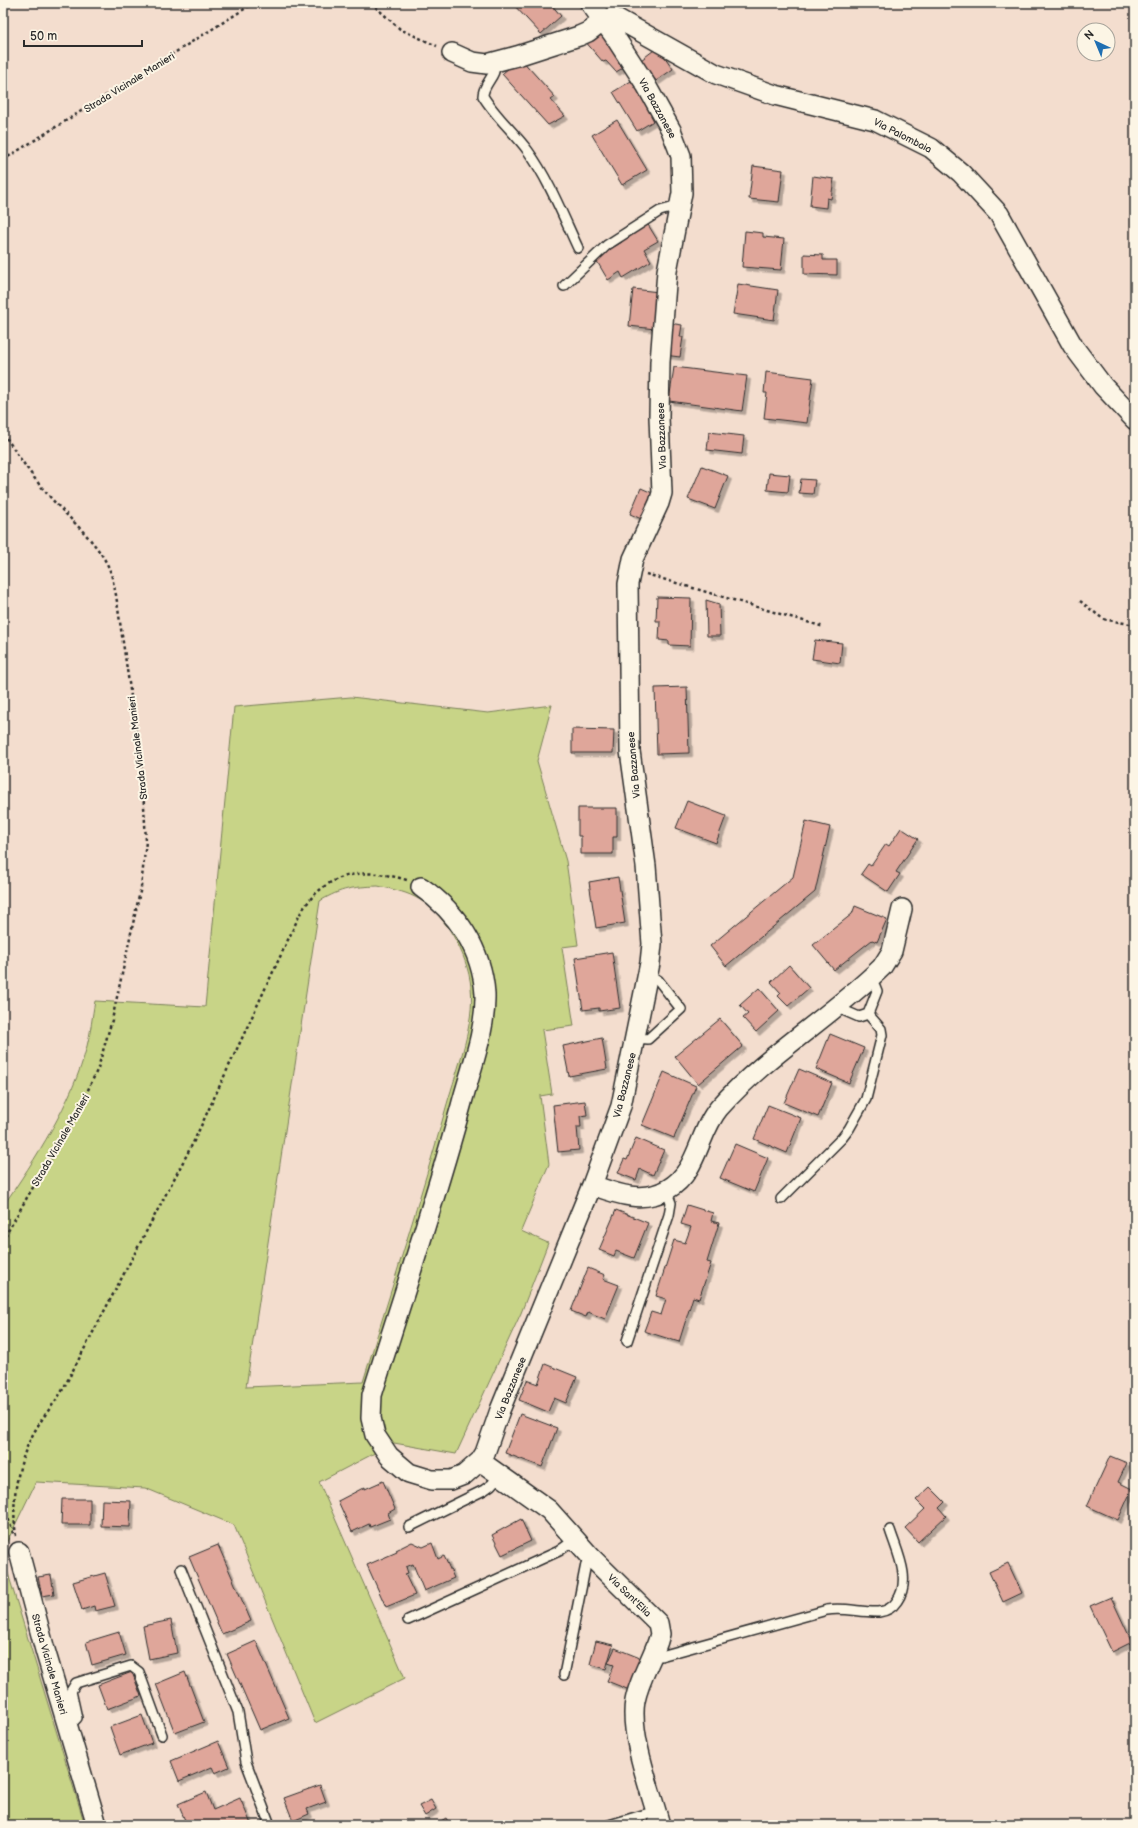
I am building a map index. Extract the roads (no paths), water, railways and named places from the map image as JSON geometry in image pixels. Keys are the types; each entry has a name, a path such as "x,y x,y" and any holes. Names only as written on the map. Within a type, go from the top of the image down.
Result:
{"street":[{"name":"Via Bazzanese","path":"420,887 438,900 451,913 469,938 481,969 485,994 484,1012 478,1043 446,1159 372,1395 371,1418 375,1435 386,1452 399,1466 414,1476 432,1480 450,1480 468,1473 480,1461 485,1453 500,1410 592,1185 623,1100 648,976 652,944 649,894 630,751 628,588 630,569 634,556 659,504 662,493 659,417 660,362 667,271 679,209 682,181 681,156 677,142 646,85 590,3"},
{"name":"Via Palombaia","path":"603,20 608,17 618,19 716,74 776,95 875,120 931,148 960,173 999,214 1073,346 1103,386 1135,420"},
{"path":"452,53 478,63 495,62 579,36 588,32 603,20"},
{"path":"592,1185 618,1194 636,1197 649,1196 666,1190 678,1182 692,1164 713,1117 730,1097 771,1059 882,967 892,951 902,908"},
{"name":"Via Sant'Elia","path":"480,1461 499,1476 546,1506 591,1557 658,1623 660,1634 637,1693 634,1709 639,1750 658,1818"},
{"name":"Strada Vicinale Manieri","path":"19,1552 97,1825"}],"lane":[{"path":"495,62 494,74 484,91 483,96 523,144 535,162 551,190 578,248"},
{"path":"564,286 607,245 660,210 671,208 679,209"},
{"path":"635,1038 648,1039 681,1009 658,980 648,976"},
{"path":"866,980 874,985 877,991 868,1014"},
{"path":"835,1006 859,1017 868,1014"},
{"path":"781,1199 842,1138 864,1104 882,1035 879,1027 868,1014"},
{"path":"627,1341 669,1215 671,1203 666,1190"},
{"path":"409,1527 484,1490 499,1476"},
{"path":"653,1654 660,1656 827,1610 842,1608 878,1612 890,1608 899,1598 904,1583 890,1530"},
{"path":"408,1620 559,1551 576,1539"},
{"path":"564,1675 586,1564 591,1557"},
{"path":"181,1569 238,1712 246,1762 270,1825"},
{"path":"67,1723 75,1721 77,1717 71,1691 76,1683 131,1666 139,1672 162,1736"},
{"path":"609,1825 658,1818"}]}
